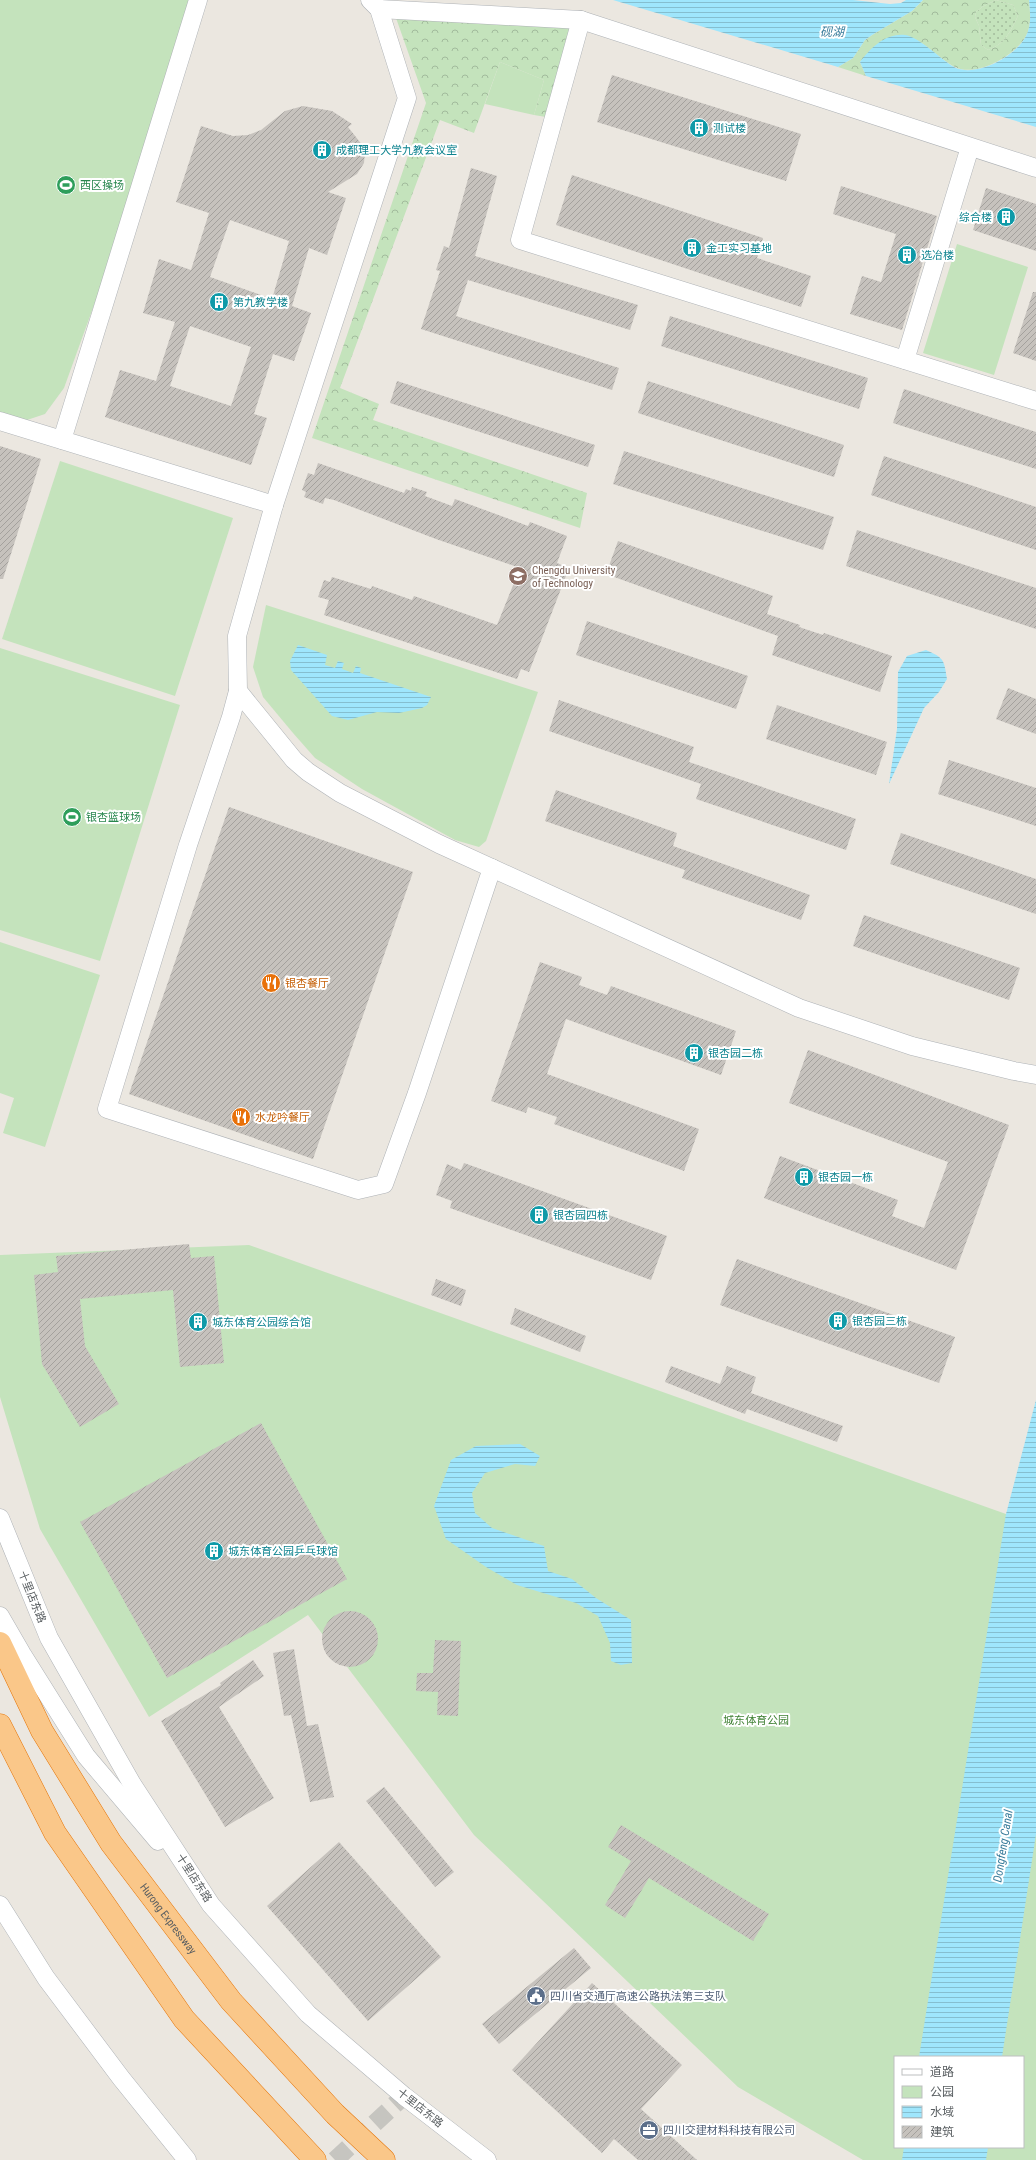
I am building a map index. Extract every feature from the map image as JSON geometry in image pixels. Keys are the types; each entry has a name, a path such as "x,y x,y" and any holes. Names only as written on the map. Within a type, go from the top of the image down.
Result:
{"highway":[{"name":"Hurong Expressway","path":"0,1643 42,1731 111,1843 232,2001 335,2114 384,2160"},
{"path":"0,1724 55,1833 184,2019 315,2160"}],"street":[{"path":"62,440 198,0"},
{"path":"492,868 417,1093 384,1184 358,1190 107,1109 188,845 231,717 238,691 237,636 274,505 406,98 374,5 581,20 1036,168"},
{"path":"581,20 520,240 1036,401"},
{"path":"905,360 970,147"},
{"path":"0,421 274,505"},
{"path":"238,691 294,760 308,772 340,793 418,833 798,1008 912,1046 1014,1072 1036,1075"},
{"name":"十里店东路","path":"0,1518 49,1638 132,1784 211,1905 308,2014 404,2096 482,2156"},
{"path":"0,1616 86,1756 211,1905"},
{"path":"0,1905 46,1978 121,2078 187,2160"}],"green space":[{"name":"西区操场","path":"0,0 191,0 102,283 64,388 45,414 27,420 0,413"},
{"path":"923,0 996,0 1029,0 1030,23 1026,36 1014,50 995,63 984,67 964,70 955,67 913,38 899,35 887,39 881,43 860,62 866,76 838,67 853,58 865,40 912,11","holes":["996,0 1013,5 1018,16 1012,27 1003,41 988,50 981,45 979,26 975,17 976,12 982,7"]},
{"path":"996,0 1013,5 1018,16 1003,41 988,50 981,45 979,26 975,17 976,12 982,7"},
{"path":"396,18 572,28 546,117 534,115 544,80 500,62 474,133 440,120 340,388 379,404 373,420 587,493 580,528 312,438 426,103"},
{"path":"500,62 544,80 534,115 485,104"},
{"path":"957,244 1028,267 994,375 923,353"},
{"path":"60,461 233,518 175,696 2,639"},
{"path":"266,605 538,692 486,841 479,847 455,840 362,789 315,758 263,697 253,667"},
{"name":"银杏篮球场","path":"0,648 180,705 100,961 0,930"},
{"path":"0,942 100,975 45,1147 3,1133 14,1098 0,1093"},
{"name":"城东体育公园","path":"249,1245 1006,1514 1036,1526 1036,2160 863,2160 738,2087 474,1835 308,1615 149,1717 40,1529 0,1397 0,1255"}],"water":[{"name":"砚湖","path":"613,0 853,0 890,4 901,3 906,0 923,0 912,11 865,40 853,58 838,67"},
{"name":"砚湖","path":"1029,0 1036,0 1036,127 866,76 860,62 879,42 891,36 905,35 924,44 956,68 975,70 996,63 1014,51 1026,36 1030,22"},
{"path":"298,645 327,655 325,665 335,668 338,661 344,663 342,669 353,673 356,666 361,668 360,673 431,697 427,705 422,708 399,713 377,712 348,720 332,716 291,670 290,661"},
{"path":"926,650 940,657 944,663 947,679 939,692 924,708 889,784 897,729 898,672 907,656"},
{"name":"Dongfeng Canal","path":"1036,1400 1036,1834 1002,2056 919,2056 1006,1514"},
{"path":"520,1444 540,1456 535,1466 515,1464 485,1473 472,1493 475,1513 492,1528 544,1546 548,1571 572,1579 596,1598 631,1620 632,1663 621,1665 611,1661 610,1643 598,1616 576,1603 517,1585 486,1567 446,1539 434,1506 451,1460 476,1446"},
{"path":"904,2148 988,2148 986,2160 902,2160"}],"building":[{"name":"测试楼","path":"612,75 801,134 786,181 597,122"},
{"name":"第九教学楼","path":"303,106 332,111 352,124 348,127 363,146 365,152 364,163 357,174 328,192 346,198 327,255 309,248 292,306 311,313 294,361 273,354 254,414 267,418 251,465 105,417 120,370 156,381 175,322 143,313 159,259 191,270 209,213 176,202 201,126 233,136 248,135 261,130 285,111","holes":["230,220 289,241 272,299 210,277","190,326 251,347 231,406 170,386"]},
{"path":"471,168 497,176 475,256 638,305 630,330 468,280 456,316 619,368 612,390 421,329 440,271 436,270 444,246 449,248"},
{"name":"金工实习基地","path":"572,175 763,238 757,258 811,276 801,307 556,225"},
{"name":"选冶楼","path":"841,186 937,216 902,330 850,314 862,276 881,282 896,234 833,214"},
{"name":"综合楼","path":"986,188 1036,204 1036,251 973,230"},
{"path":"1033,292 1036,292 1036,361 1013,353"},
{"path":"670,316 868,378 859,409 661,346"},
{"path":"397,381 595,445 588,467 390,403"},
{"path":"648,381 844,445 834,477 638,413"},
{"path":"904,389 1036,432 1036,469 893,423"},
{"path":"0,446 41,459 3,579 0,579"},
{"path":"624,451 834,517 823,550 613,484"},
{"path":"884,456 1036,507 1036,550 871,495"},
{"path":"318,463 404,493 406,489 411,491 412,487 427,492 425,496 452,506 455,499 528,526 530,522 567,536 557,563 569,568 529,672 521,669 517,679 324,615 329,600 318,597 324,580 330,582 332,577 371,589 372,586 412,600 414,596 497,625 520,568 436,539 334,500 325,498 323,504 304,497 306,492 302,490 308,473 314,475"},
{"path":"857,530 1036,588 1036,629 846,566"},
{"path":"618,541 773,596 767,614 800,625 799,627 823,635 824,633 892,656 880,692 772,655 778,636 606,574"},
{"path":"587,621 748,676 736,709 576,655"},
{"path":"1008,688 1036,699 1036,734 996,719"},
{"path":"559,700 694,747 689,762 856,819 846,850 696,799 701,784 549,731"},
{"path":"777,705 887,742 876,775 766,739"},
{"path":"949,760 1036,788 1036,826 938,794"},
{"path":"556,790 677,833 673,846 810,895 801,920 682,878 685,870 545,821"},
{"name":"银杏餐厅","path":"229,807 413,872 313,1159 129,1094"},
{"path":"901,833 1036,879 1036,914 890,864"},
{"path":"864,915 1020,968 1009,1000 853,946"},
{"name":"银杏园二栋","path":"540,962 582,977 579,985 607,995 611,986 736,1031 721,1075 566,1019 547,1074 699,1129 684,1171 554,1124 557,1117 528,1107 526,1113 491,1101"},
{"name":"银杏园一栋","path":"808,1050 1009,1125 956,1270 764,1198 780,1156 898,1200 892,1216 924,1228 948,1162 789,1103"},
{"name":"银杏园四栋","path":"464,1163 667,1236 651,1280 450,1208 452,1201 436,1195 447,1164 461,1170"},
{"name":"城东体育公园综合馆","path":"189,1244 191,1258 214,1256 224,1363 180,1367 173,1290 80,1299 85,1346 119,1404 80,1427 42,1364 34,1275 58,1272 56,1256"},
{"name":"银杏园三栋","path":"737,1259 955,1337 939,1383 720,1305"},
{"path":"436,1279 466,1290 461,1306 431,1295"},
{"path":"515,1308 586,1336 580,1352 510,1324"},
{"path":"671,1366 720,1384 727,1366 756,1377 751,1393 843,1426 837,1442 747,1409 745,1414 665,1382"},
{"name":"城东体育公园乒乓球馆","path":"261,1423 347,1579 167,1678 80,1522"},
{"path":"350,1611 365,1616 373,1624 378,1639 373,1654 365,1662 350,1667 335,1662 327,1654 322,1639 327,1624 335,1616"},
{"path":"435,1640 461,1641 458,1716 437,1715 438,1692 416,1691 417,1673 433,1673"},
{"path":"294,1649 307,1726 318,1724 334,1797 310,1802 291,1715 284,1716 273,1653"},
{"path":"253,1660 264,1676 219,1707 274,1798 225,1827 161,1721 221,1685 220,1683"},
{"path":"384,1787 454,1872 435,1887 366,1801"},
{"path":"621,1825 769,1914 753,1941 649,1878 625,1918 605,1905 631,1861 608,1847"},
{"path":"339,1842 441,1957 368,2021 267,1906"},
{"name":"四川省交通厅高速公路执法第三支队","path":"574,1948 591,1968 499,2044 482,2024"},
{"path":"592,1983 682,2065 641,2109 697,2160 638,2160 614,2139 602,2153 512,2070"}],"tunnel":[{"path":"335,2160 404,2096"}],"place":[{"name":"测试楼","path":"699,128"},
{"name":"成都理工大学九教会议室","path":"322,150"},
{"name":"西区操场","path":"66,185"},
{"name":"综合楼","path":"1006,217"},
{"name":"金工实习基地","path":"692,248"},
{"name":"选冶楼","path":"907,255"},
{"name":"第九教学楼","path":"219,302"},
{"name":"Chengdu University of Technology","path":"518,576"},
{"name":"银杏篮球场","path":"72,817"},
{"name":"银杏餐厅","path":"271,983"},
{"name":"银杏园二栋","path":"694,1053"},
{"name":"水龙吟餐厅","path":"241,1117"},
{"name":"银杏园一栋","path":"804,1177"},
{"name":"银杏园四栋","path":"539,1215"},
{"name":"银杏园三栋","path":"838,1321"},
{"name":"城东体育公园综合馆","path":"198,1322"},
{"name":"城东体育公园乒乓球馆","path":"214,1551"},
{"name":"四川省交通厅高速公路执法第三支队","path":"536,1996"},
{"name":"四川交建材料科技有限公司","path":"649,2130"}]}
